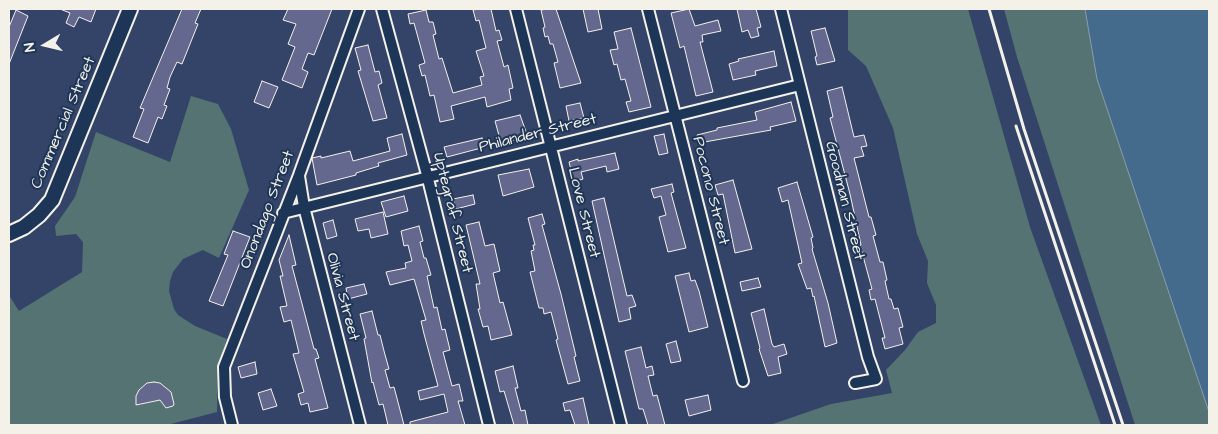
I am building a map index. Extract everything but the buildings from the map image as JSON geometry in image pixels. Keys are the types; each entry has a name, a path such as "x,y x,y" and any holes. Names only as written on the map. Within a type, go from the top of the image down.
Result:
{"main road":[{"name":"Commercial Street","path":"9,234 39,215 52,200 130,9"}],"street":[{"name":"Onondago Street","path":"232,425 225,397 224,366 298,175 359,9"},
{"name":"Uptegraf Street","path":"382,9 427,177 489,425"},
{"name":"Love Street","path":"516,9 620,425"},
{"name":"Pocono Street","path":"648,9 743,381"},
{"name":"Goodman Street","path":"781,9 868,357 876,379 855,383"},
{"name":"Philander Street","path":"283,213 800,85"},
{"name":"Olivia Street","path":"298,175 304,207 360,425"}],"green space":[{"path":"848,9 968,9 1030,227 1101,425 770,425 831,404 892,393 886,370 905,350 918,332 936,323 936,305 927,283 928,261 917,234 893,128 866,66 848,50"},
{"path":"1004,9 1085,9 1097,79 1209,412 1209,425 1135,425 1017,57"},
{"path":"191,96 218,104 231,129 249,190 219,258 203,250 183,259 173,272 170,281 169,291 174,309 178,315 195,326 227,339 218,364 217,412 167,425 9,425 9,295 19,311 82,272 83,242 76,234 56,236 55,226 75,197 96,132 170,162"}],"water":[{"path":"1085,9 1209,9 1209,412 1097,79"}],"railway":[{"path":"989,9 1024,129 1123,425"},
{"path":"1016,126 1115,425"}]}
